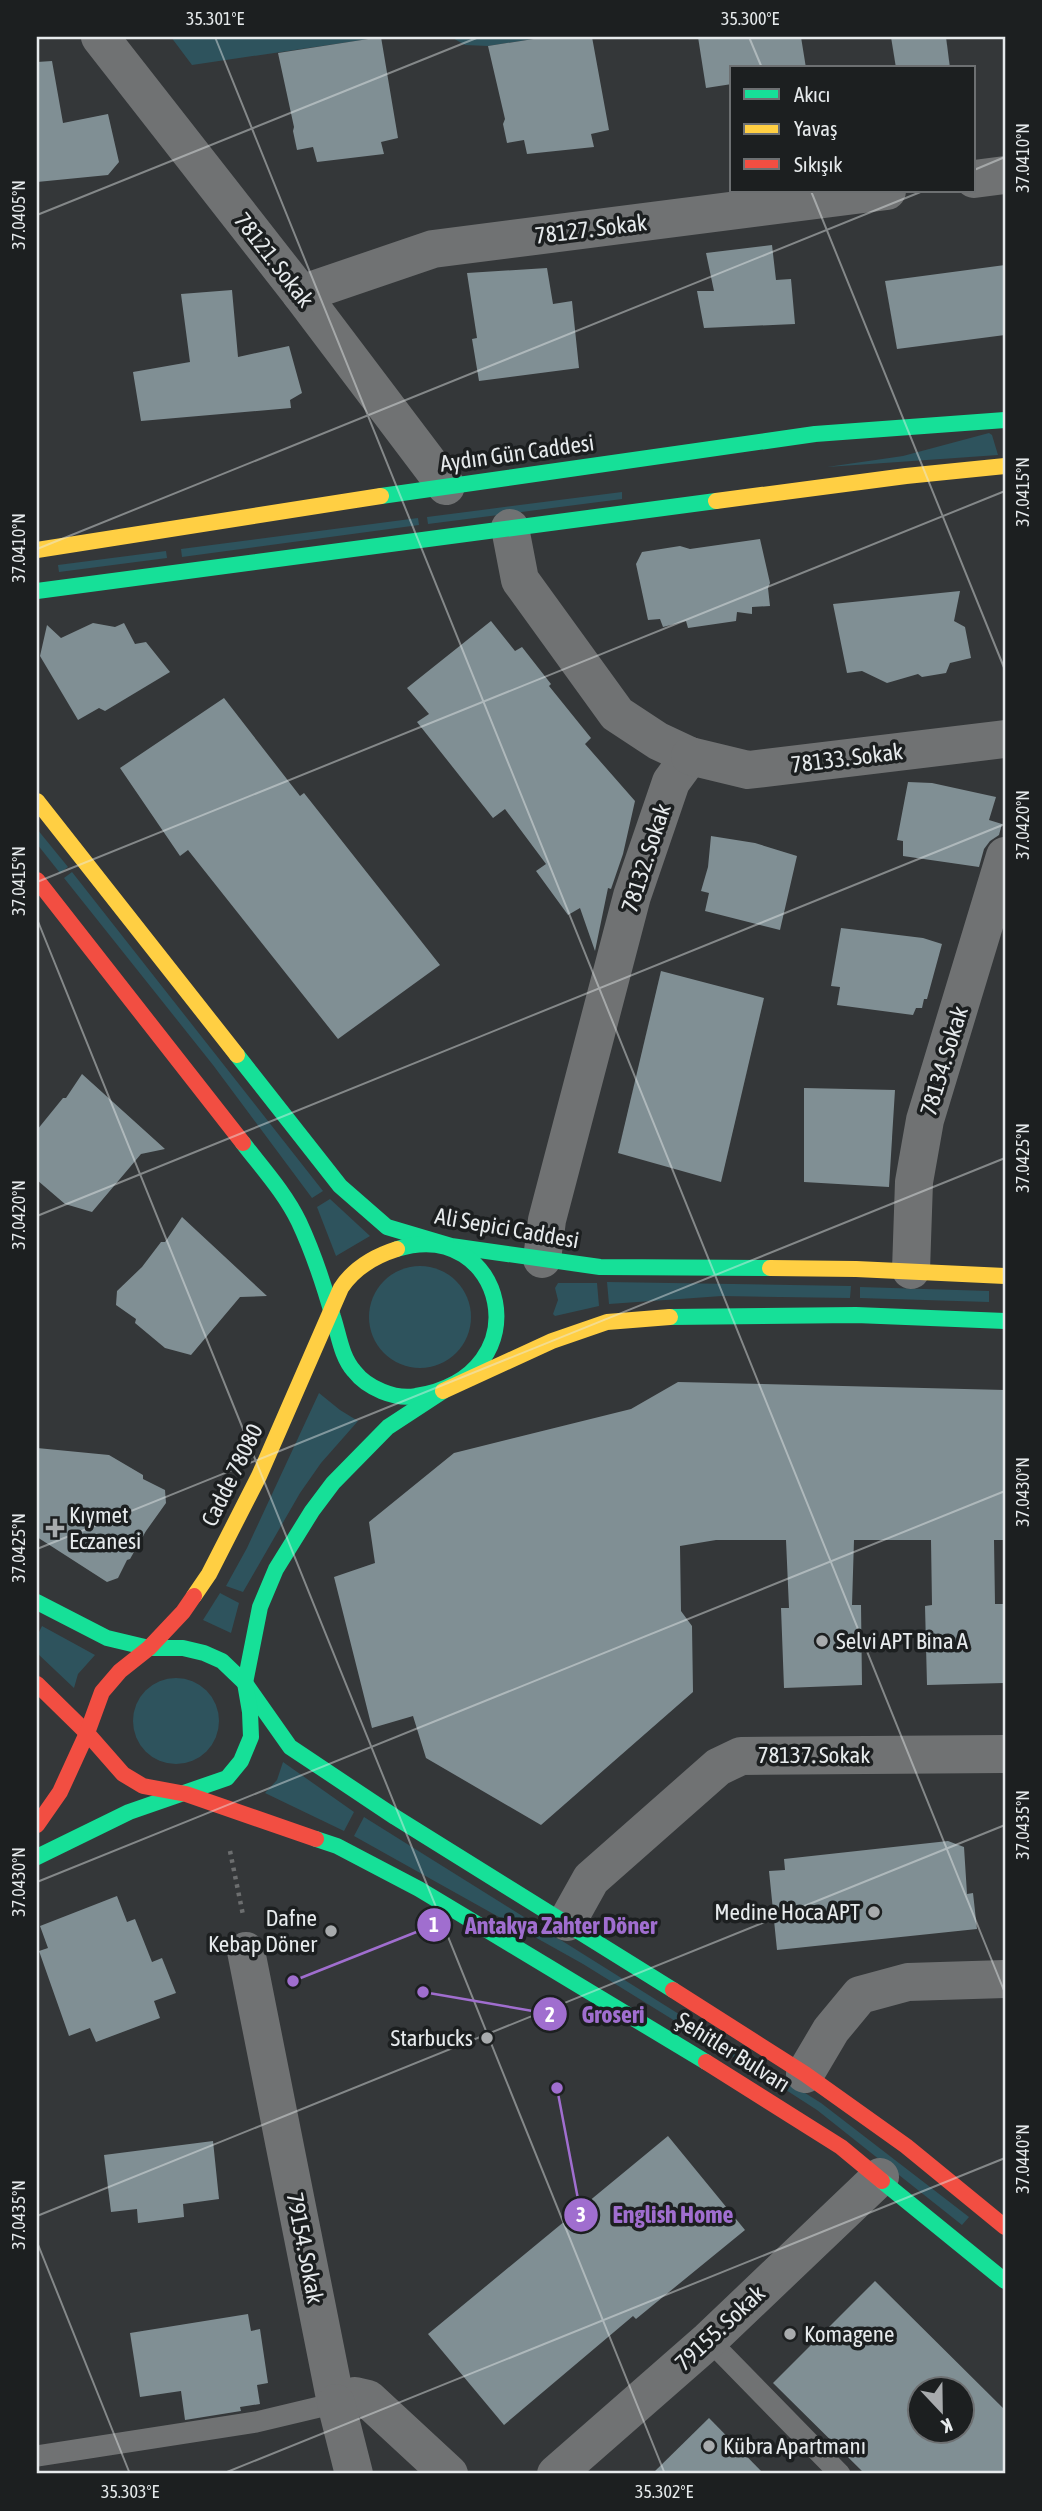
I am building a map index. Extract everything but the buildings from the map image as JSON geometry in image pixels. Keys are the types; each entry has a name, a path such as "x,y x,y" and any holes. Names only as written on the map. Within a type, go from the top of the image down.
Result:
{"main road":[{"name":"Aydın Gün Caddesi","path":"37,550 446,486 815,434 1005,420"},
{"path":"37,591 906,476 1005,466"},
{"name":"Ali Sepici Caddesi","path":"37,801 340,1186 387,1227 451,1246 600,1267 911,1270 1005,1276"},
{"path":"37,880 286,1198 296,1214 331,1307 343,1355 360,1378 383,1391 410,1397 451,1386 552,1341 607,1322 680,1316 856,1315 1005,1321"},
{"path":"37,1857 120,1816 227,1777 241,1761 250,1737 250,1712 245,1683 260,1607 276,1569 333,1483 388,1427 451,1386 481,1362 494,1344 498,1326 496,1298 484,1275 474,1260 451,1246 419,1244 392,1249 369,1260 352,1274 331,1307"},
{"name":"Cadde 78080","path":"149,1648 183,1612 209,1574 259,1476 331,1307"},
{"path":"37,1602 107,1638 149,1648 183,1648 204,1653 222,1661 245,1683"},
{"path":"37,1825 60,1792 102,1692 120,1671 149,1648"},
{"name":"Şehitler Bulvarı","path":"245,1683 290,1747 395,1817 567,1922 805,2074 906,2146 1005,2227"},
{"path":"37,1684 87,1733 123,1774 143,1786 186,1794"},
{"name":"Şehitler Bulvarı","path":"186,1794 337,1846 419,1889 553,1968 841,2147 1005,2281"}],"street":[{"name":"78121. Sokak","path":"100,37 301,294 446,486"},
{"path":"976,180 1005,175"},
{"name":"78127. Sokak","path":"301,294 433,249 879,192"},
{"path":"510,528 520,580 617,715 658,741 690,756"},
{"name":"78133. Sokak","path":"690,756 748,770 1005,739"},
{"name":"78132. Sokak","path":"542,1259 547,1220 632,896 671,782 690,756"},
{"name":"78134. Sokak","path":"911,1270 914,1182 925,1120 1005,856"},
{"name":"78137. Sokak","path":"567,1922 591,1879 718,1767 741,1756 1005,1754"},
{"name":"79154. Sokak","path":"245,1935 336,2403 354,2474"},
{"path":"805,2074 831,2030 860,1995 908,1982 1005,1979"},
{"name":"79155. Sokak","path":"556,2474 709,2340 880,2177"},
{"path":"336,2403 355,2396 368,2399 449,2474"}],"lane":[{"path":"709,2340 840,2474"},
{"path":"37,2456 256,2422 336,2403"}],"path":[{"path":"230,1851 245,1935"}],"shaded area":[{"path":"171,37 383,37 192,65"},
{"path":"451,37 546,37 488,46 465,45"},
{"path":"989,433 998,455 827,467 903,456"},
{"path":"622,492 622,499 428,524 427,517"},
{"path":"418,518 419,525 182,557 181,549"},
{"path":"166,551 167,558 59,572 58,565"},
{"path":"37,829 68,867 60,873 37,844"},
{"path":"72,872 323,1191 312,1198 213,1065 64,878"},
{"path":"330,1199 370,1236 336,1256 317,1207"},
{"path":"420,1266 440,1270 456,1281 467,1297 471,1317 467,1337 456,1353 440,1364 420,1368 400,1364 384,1353 373,1337 369,1317 373,1297 384,1281 400,1270"},
{"path":"607,1282 851,1286 850,1298 722,1296 609,1304"},
{"path":"558,1283 597,1283 599,1306 555,1316 553,1314 558,1300 555,1288"},
{"path":"860,1287 989,1291 989,1302 860,1298"},
{"path":"319,1393 358,1421 321,1463 300,1493 243,1592 226,1586 247,1548"},
{"path":"220,1593 239,1603 231,1633 203,1620"},
{"path":"42,1626 95,1655 78,1674 74,1688 37,1653 37,1636"},
{"path":"168,1678 184,1678 207,1690 216,1704 219,1721 216,1738 207,1752 184,1764 168,1764 152,1757 140,1745 133,1729 133,1713 140,1697 152,1685"},
{"path":"283,1762 354,1812 344,1831 265,1793 277,1780"},
{"path":"364,1817 821,2103 969,2217 962,2225 817,2110 772,2081 583,1964 354,1836"}],"traffic: fast":[{"path":"381,496 815,434 1005,420"},
{"path":"37,591 716,501"},
{"path":"237,1055 340,1186 387,1227 451,1246 600,1267 770,1268"},
{"path":"243,1143 280,1191 299,1222 318,1269 346,1359 366,1383 382,1391 408,1397 457,1382 482,1359 495,1331 495,1302 484,1275 463,1255 434,1245 397,1249"},
{"path":"670,1317 856,1315 1005,1321"},
{"path":"37,1857 129,1812 227,1778 241,1761 251,1737 245,1683 260,1607 276,1569 333,1483 388,1427 443,1391"},
{"path":"37,1602 107,1638 149,1648 183,1648 222,1661 245,1683 290,1747 395,1817 673,1990"},
{"path":"316,1839 337,1846 419,1889 706,2062"},
{"path":"882,2181 1005,2281"}],"traffic: slow":[{"path":"716,501 1005,466"},
{"path":"37,550 381,496"},
{"path":"37,801 237,1055"},
{"path":"194,1596 209,1574 259,1476 341,1288 352,1274 366,1264 397,1249"},
{"path":"770,1268 1005,1276"},
{"path":"443,1391 552,1341 607,1322 670,1317"}],"traffic: jam":[{"path":"37,880 243,1143"},
{"path":"37,1825 60,1792 102,1692 120,1671 149,1648 183,1612 194,1596"},
{"path":"37,1684 87,1733 123,1774 143,1786 186,1794 316,1839"},
{"path":"673,1990 805,2074 906,2146 1005,2227"},
{"path":"706,2062 841,2147 882,2181"}],"place":[{"name":"Kıymet Eczanesi","path":"55,1528"},
{"name":"Selvi APT Bina A","path":"822,1641"},
{"name":"Medine Hoca APT","path":"874,1912"},
{"name":"Dafne Kebap Döner","path":"331,1931"},
{"name":"Antakya Zahter Döner","path":"293,1981"},
{"name":"Groseri","path":"423,1992"},
{"name":"Starbucks","path":"487,2038"},
{"name":"English Home","path":"557,2088"},
{"name":"Komagene","path":"790,2334"},
{"name":"Kübra Apartmanı","path":"709,2446"}]}
